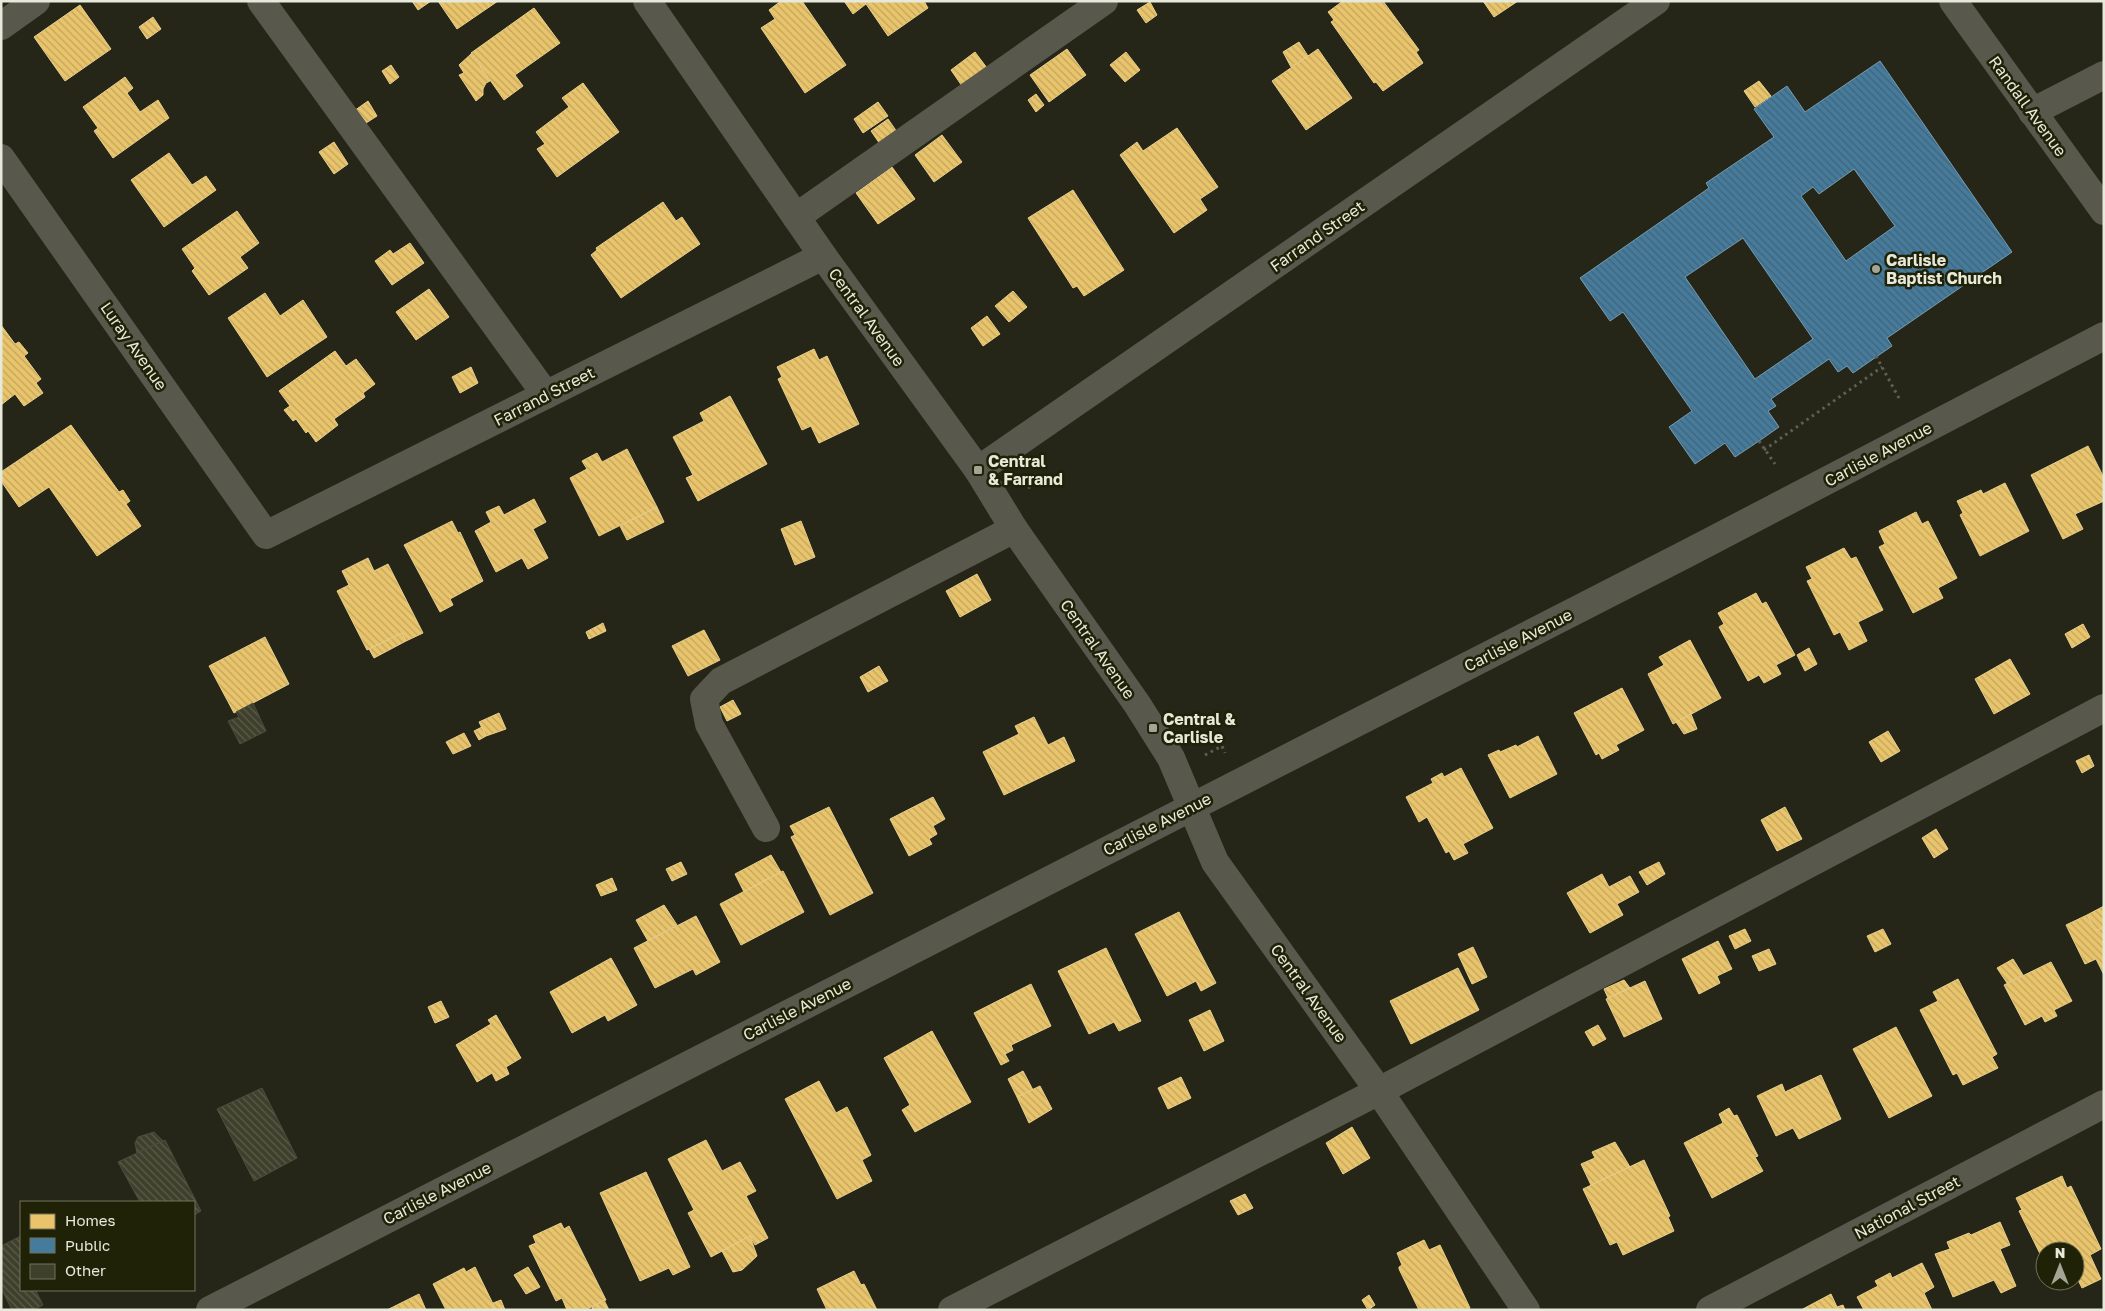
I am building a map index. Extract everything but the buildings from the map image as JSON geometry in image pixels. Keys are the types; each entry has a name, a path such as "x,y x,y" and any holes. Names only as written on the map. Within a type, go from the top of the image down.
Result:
{"street":[{"path":"1,26 36,1"},
{"path":"261,1 546,395"},
{"name":"Central Avenue","path":"647,1 822,256 978,470 1014,529 1148,720 1171,758 1215,862 1379,1091 1526,1310"},
{"path":"796,217 1104,1"},
{"name":"Farrand Street","path":"978,470 1656,1"},
{"name":"Randall Avenue","path":"1953,1 2104,211"},
{"path":"2032,112 2104,75"},
{"name":"Luray Avenue","path":"1,158 266,535"},
{"name":"Farrand Street","path":"266,535 822,256"},
{"name":"Carlisle Avenue","path":"210,1310 1688,553 2104,336"},
{"path":"766,828 709,724 704,699 721,681 1014,529"},
{"path":"952,1310 1379,1091 2104,708"},
{"name":"National Street","path":"1710,1310 2104,1104"}],"path":[{"path":"1876,356 1900,400"},
{"path":"1764,450 1882,367"},
{"path":"1759,441 1775,464"}],"place":[{"name":"Carlisle Baptist Church","path":"1876,269"},
{"name":"Central & Farrand","path":"978,470"},
{"name":"Central & Carlisle","path":"1153,728"}]}
